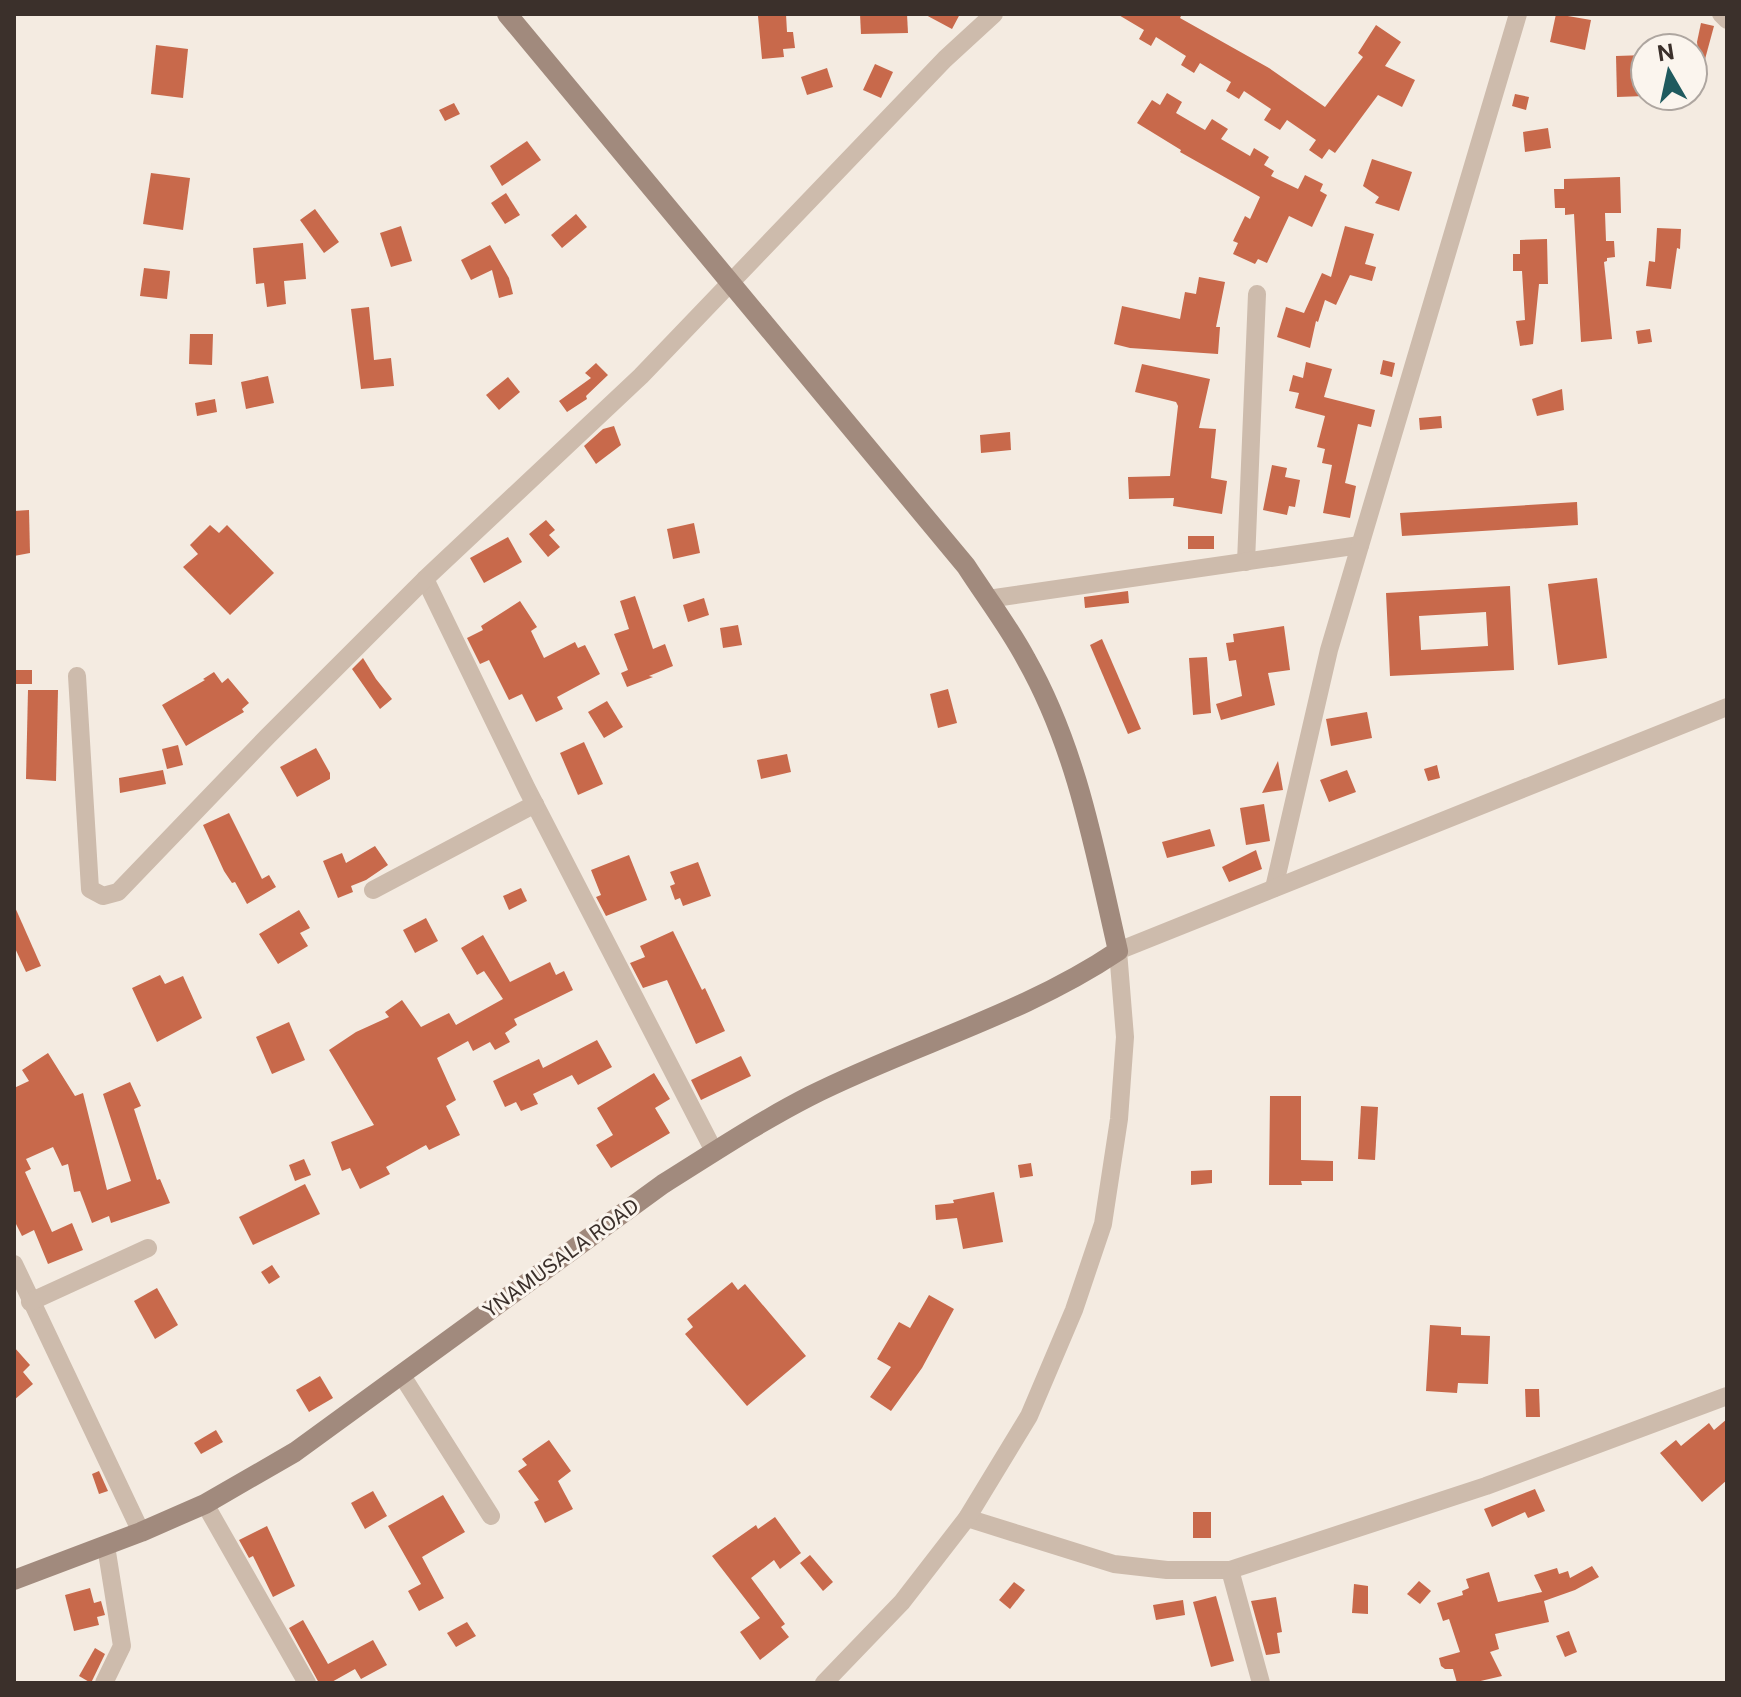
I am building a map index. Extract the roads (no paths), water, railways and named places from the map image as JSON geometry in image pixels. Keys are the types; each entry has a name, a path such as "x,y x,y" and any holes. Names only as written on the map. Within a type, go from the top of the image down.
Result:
{"main road":[{"path":"507,14 966,566 988,599 1026,658 1054,717 1080,788 1118,951"},
{"name":"YNAMUSALA ROAD","path":"14,1580 106,1546 205,1504 295,1452 663,1184 714,1151 810,1096 1055,990 1118,951"}],"street":[{"path":"77,676 90,889 103,896 118,892 425,579 641,376 945,59 994,14"},
{"path":"1274,888 1329,650 1518,14"},
{"path":"1721,14 1727,20"},
{"path":"1246,562 1257,294"},
{"path":"988,599 1360,545"},
{"path":"425,579 535,804 714,1151"},
{"path":"824,1683 902,1602 967,1518 1029,1416 1074,1310 1103,1224 1119,1119 1125,1037 1118,951 1727,707"},
{"path":"373,890 535,804"},
{"path":"30,1302 148,1248"},
{"path":"14,1264 141,1532"},
{"path":"401,1374 491,1516"},
{"path":"967,1518 1114,1564 1167,1570 1230,1570 1486,1486 1727,1396"},
{"path":"205,1504 307,1683"},
{"path":"104,1683 122,1646 106,1546"},
{"path":"1230,1570 1261,1683"}]}
